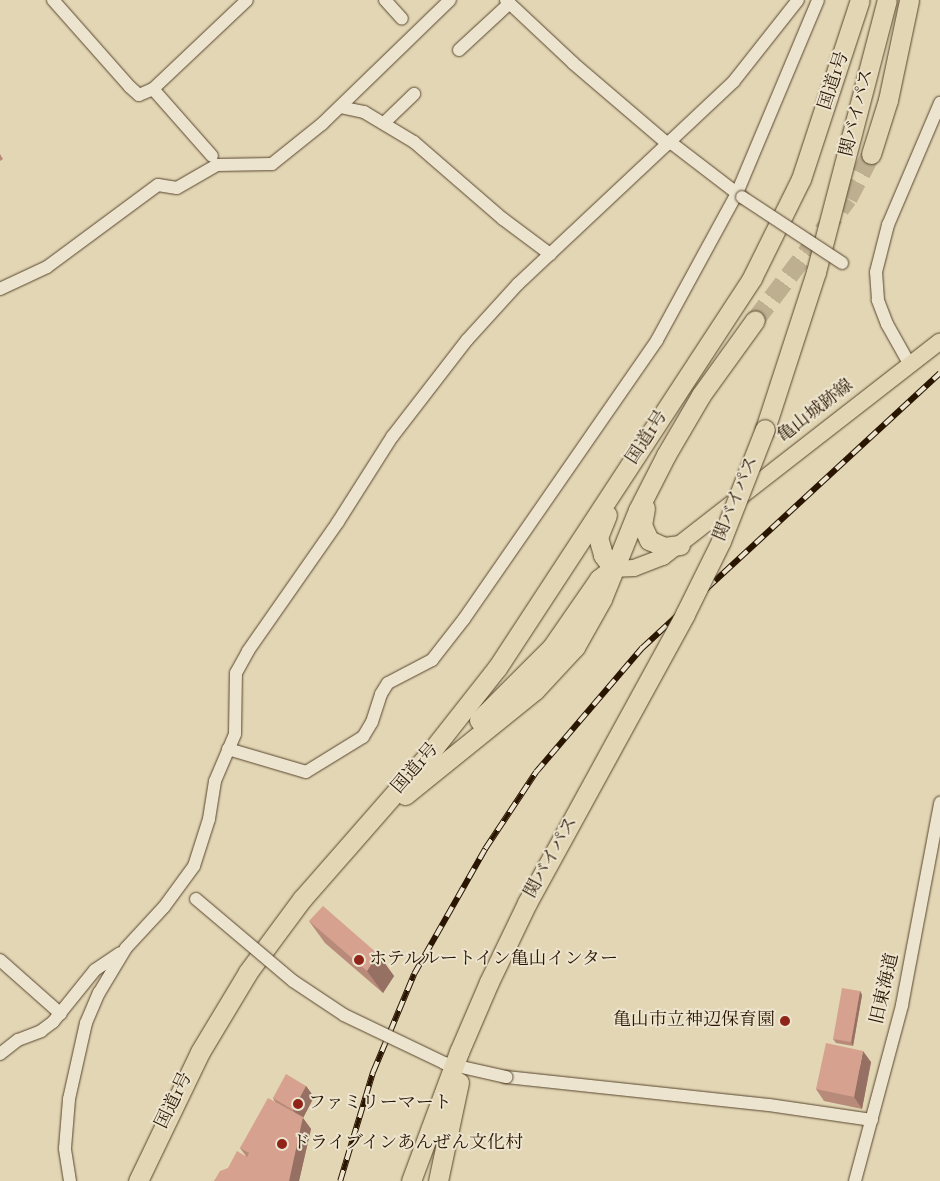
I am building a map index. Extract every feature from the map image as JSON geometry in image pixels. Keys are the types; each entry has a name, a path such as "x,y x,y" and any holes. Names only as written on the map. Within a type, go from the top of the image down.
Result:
{"highway":[{"name":"国道1号","path":"138,1181 175,1099 224,1009 302,899 400,788 496,668 752,278 787,212 818,132 860,0"},
{"path":"871,154 888,100 909,0"},
{"name":"関バイパス","path":"506,946 685,614 721,541 765,429 816,272 885,6"},
{"name":"国道1号","path":"361,833 562,664 587,628 651,484 685,421 755,320"},
{"path":"400,788 519,682 563,634 599,579 613,569 603,555 599,531 697,364"},
{"path":"680,545 664,548 656,545 644,533 642,525 647,503 685,421"},
{"path":"411,1181 459,1052 506,946"},
{"path":"438,1181 466,1055 506,946"}],"main road":[{"name":"亀山城跡線","path":"613,569 649,564 680,545 940,341"}],"street":[{"path":"53,0 139,95 153,89 247,0"},
{"path":"385,0 402,18"},
{"path":"0,288 47,268 158,185 177,188 217,165 272,164 340,106 450,0"},
{"path":"70,1181 65,1148 75,1060 92,1007 126,948 180,886 194,866 202,842 216,781 237,723 234,695 236,672 248,651 338,522 392,437 467,340 550,254 734,81 798,0"},
{"path":"228,749 306,772 363,737 372,722 381,694 388,683 432,660 464,619 657,340 739,195 818,0"},
{"path":"459,50 508,2 669,143 739,195 842,263"},
{"path":"153,89 212,156"},
{"path":"384,122 414,94"},
{"path":"910,365 887,324 878,300 876,272 888,225 940,103"},
{"path":"340,106 364,112 384,122 414,142 503,220 550,254"},
{"name":"旧東海道","path":"855,1181 902,1006 940,802"},
{"path":"180,886 293,981 344,1015 444,1063 506,1077 769,1105 872,1120"},
{"path":"0,1054 18,1040 41,1031 61,1014 95,970 126,948"},
{"path":"0,960 61,1014"}],"building":[{"path":"323,906 378,954 367,971 309,921"},
{"path":"842,988 860,991 851,1042 833,1039"},
{"path":"826,1043 863,1051 854,1097 816,1089"},
{"path":"286,1074 306,1086 293,1110 273,1098"},
{"name":"ドライブインあんぜん文化村","path":"268,1098 303,1117 289,1181 214,1181 220,1171 228,1168 237,1151 247,1157 249,1153 240,1148"}],"tunnel":[{"path":"755,320 848,198 871,154"}],"railway":[{"path":"340,1181 373,1072 414,974 485,849 536,772 642,648 940,373"}],"place":[{"name":"ホテルルートイン亀山インター","path":"359,960"},
{"name":"亀山市立神辺保育園","path":"785,1021"},
{"name":"ファミリーマート","path":"298,1104"},
{"name":"ドライブインあんぜん文化村","path":"282,1144"}]}
